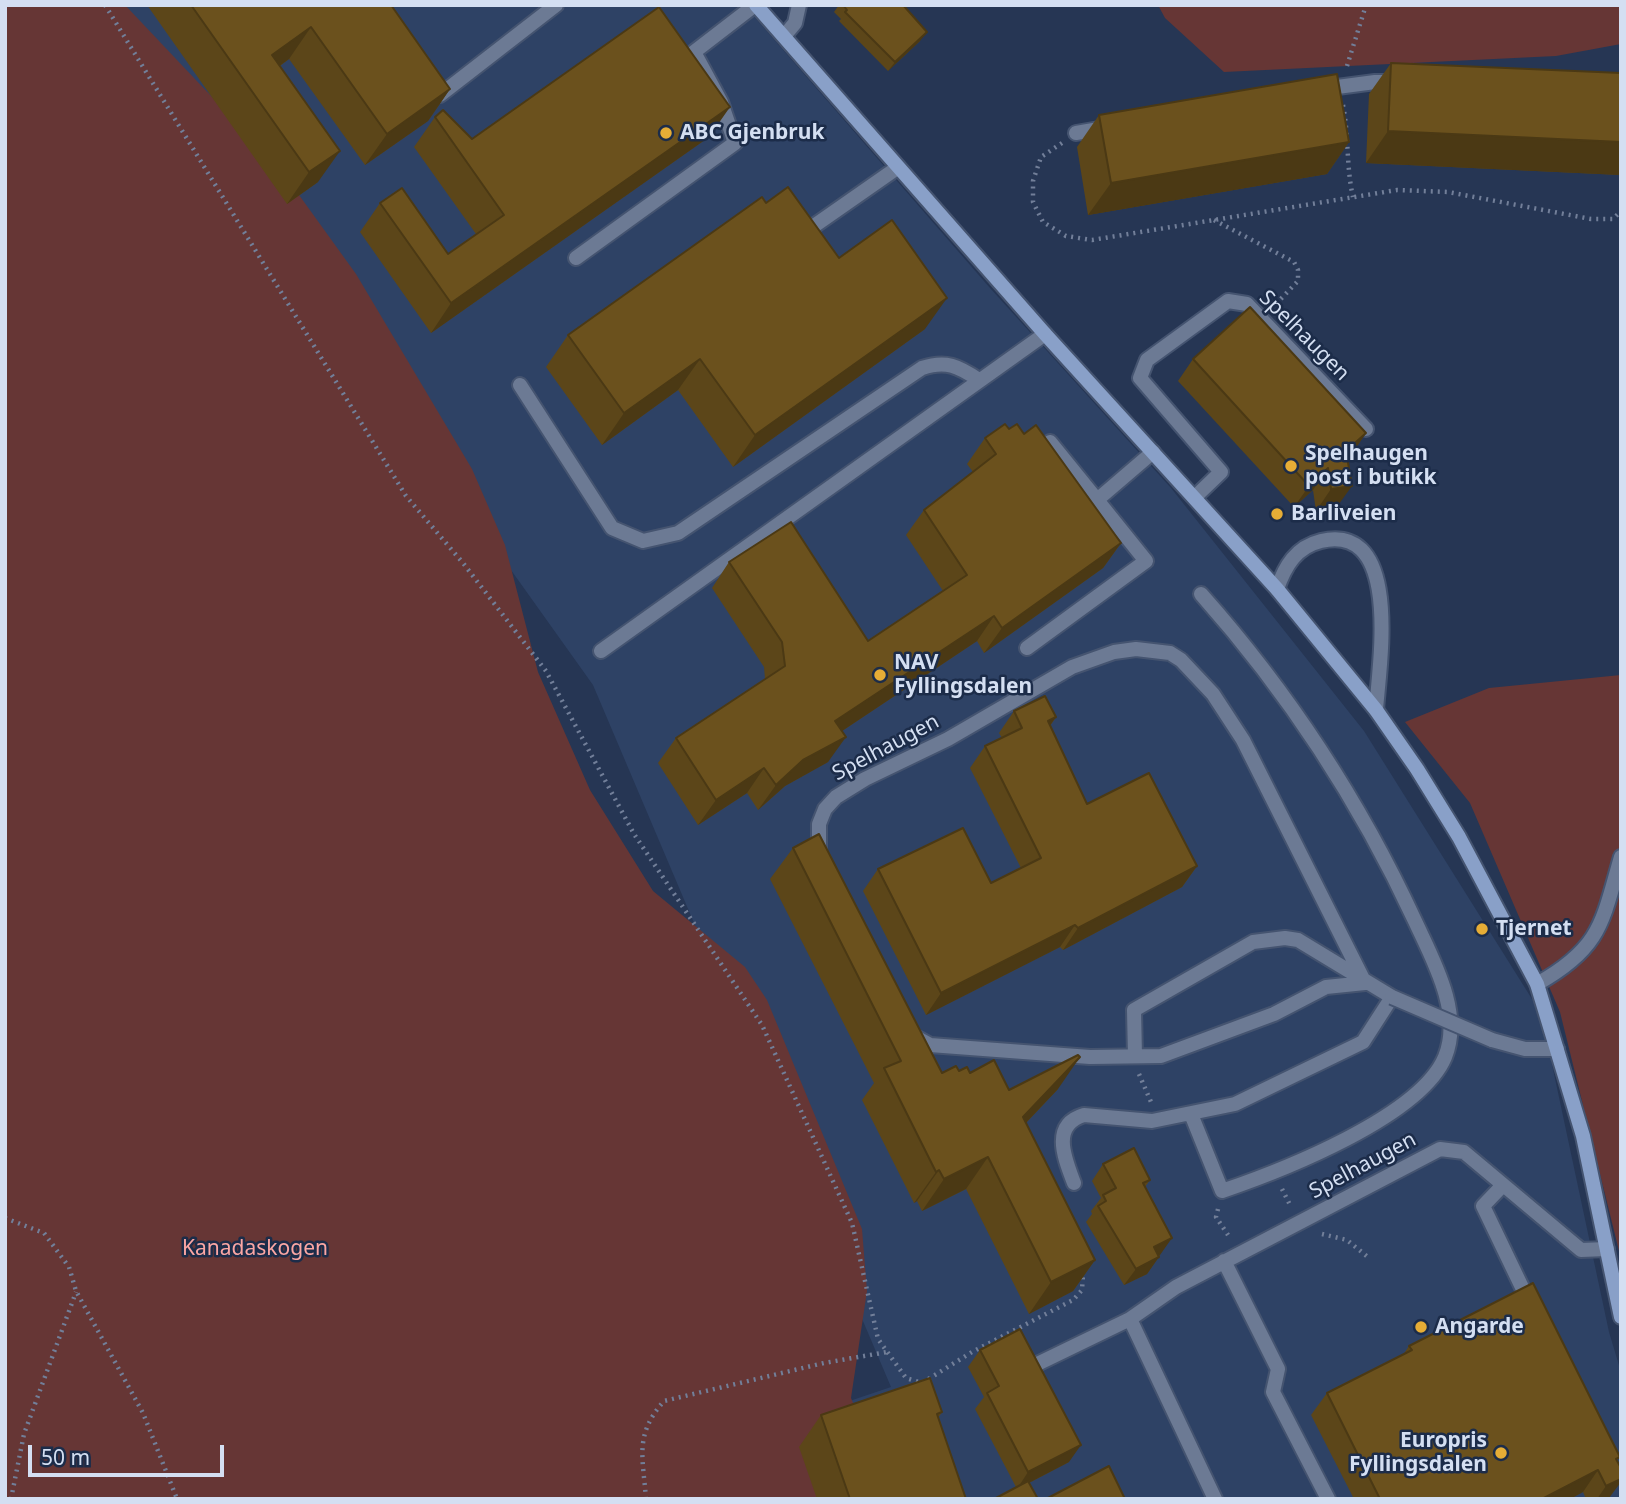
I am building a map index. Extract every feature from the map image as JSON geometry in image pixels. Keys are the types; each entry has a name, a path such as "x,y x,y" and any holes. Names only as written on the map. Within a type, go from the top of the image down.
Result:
{"main road":[{"path":"756,5 1045,334 1241,548 1376,710 1459,837 1537,984 1583,1136 1621,1317"}],"street":[{"path":"424,73 440,96 556,5"},
{"path":"576,258 735,143 721,102 694,52 756,5"},
{"path":"785,35 796,23 799,5"},
{"path":"1314,91 1375,82 1411,83"},
{"path":"1076,133 1116,126"},
{"path":"795,239 897,168"},
{"name":"Spelhaugen","path":"1195,497 1222,472 1140,378 1147,360 1228,302 1247,304 1366,429"},
{"path":"601,651 1045,334"},
{"path":"520,385 612,528 643,541 678,533 922,368 939,362 956,365 979,380"},
{"path":"1027,648 1146,561 1050,442"},
{"path":"1097,500 1153,452"},
{"path":"1277,589 1291,559 1306,546 1323,540 1340,540 1357,545 1371,561 1378,578 1380,598 1376,710"},
{"name":"Spelhaugen","path":"1201,594 1280,690 1360,810 1382,849 1437,968 1448,1010 1449,1045 1433,1076 1375,1122 1304,1161 1222,1191"},
{"name":"Spelhaugen","path":"1136,649 1170,653 1195,672 1213,694 1242,740 1364,983 1326,987 1274,1014 1161,1056 1090,1057 930,1045 906,1032 884,1011 845,937 819,863 819,824 825,809 836,797 865,779 948,739 1072,667 1114,652 1136,649"},
{"path":"1537,984 1562,970 1592,943 1621,857"},
{"path":"1135,1056 1134,1010 1253,942 1285,938 1298,940 1364,983 1392,997 1492,1040 1525,1049 1557,1049"},
{"path":"1074,1182 1062,1147 1066,1126 1075,1118 1084,1115 1159,1120 1235,1104 1352,1049 1363,1041 1392,997"},
{"path":"1191,1114 1222,1191"},
{"name":"Spelhaugen","path":"1031,1367 1130,1319 1176,1287 1440,1149 1464,1152 1581,1250 1606,1249"},
{"path":"1503,1185 1483,1206 1537,1317"},
{"path":"1224,1261 1278,1369 1273,1392 1328,1499"},
{"path":"1130,1319 1215,1499"}],"path":[{"path":"105,5 406,496 463,563 546,671 634,834 762,1025 852,1223 878,1339 905,1378 922,1383 972,1352 1073,1300 1083,1284 1080,1265"},
{"path":"1340,86 1366,5"},
{"path":"1346,121 1349,132 1346,166 1353,197"},
{"path":"1076,133 1041,157 1033,181 1033,202 1044,222 1066,236 1092,240 1397,190 1448,192 1591,219 1613,219 1621,211"},
{"path":"1213,220 1231,232 1287,257 1298,270 1296,285 1261,318"},
{"path":"1135,1056 1139,1075 1159,1120"},
{"path":"1274,1173 1298,1223"},
{"path":"1222,1191 1216,1217 1240,1253"},
{"path":"5,1218 44,1233 69,1267 76,1291 143,1413 177,1499"},
{"path":"1320,1233 1348,1240 1369,1258"},
{"path":"11,1499 24,1434 76,1291"},
{"path":"646,1499 642,1436 650,1416 664,1401 824,1363 887,1352"}],"shaded area":[{"path":"108,5 744,5 990,288 1171,488 1364,731 1547,1023 1550,1055 1609,1332 1621,1372 1621,1499 749,1499 749,1435 891,1387 593,685"}],"green space":[{"name":"Kanadaskogen","path":"5,5 125,5 281,170 356,274 472,469 505,545 538,672 590,790 653,891 745,967 767,1000 862,1229 867,1291 851,1398 893,1499 5,1499"},
{"path":"1158,5 1621,5 1621,44 1556,56 1224,72 1165,18"},
{"path":"1621,675 1621,1259 1560,1012 1470,803 1405,722 1489,688"}],"building":[{"path":"191,5 391,5 450,89 387,134 311,27 272,55 340,151 309,172"},
{"path":"843,5 903,5 927,32 895,62 845,12 847,10"},
{"path":"659,7 730,107 451,303 380,203 402,188 448,254 504,215 435,117 443,110 472,139"},
{"path":"1391,63 1621,73 1621,142 1388,131"},
{"path":"1337,74 1349,142 1111,183 1099,115"},
{"path":"788,187 839,258 892,220 947,298 755,435 700,359 624,413 568,335 762,197 766,203"},
{"path":"1250,307 1366,433 1346,451 1352,486 1331,489 1328,468 1309,486 1193,359"},
{"path":"1005,424 1009,429 1017,424 1024,434 1036,425 1121,543 1002,628 994,616 835,721 846,737 803,760 776,785 764,768 716,800 676,738 785,666 782,642 729,562 791,522 868,641 967,575 924,510 996,454 985,438"},
{"path":"1045,696 1056,717 1048,721 1087,804 1149,773 1197,866 1078,928 1075,925 941,993 878,869 963,828 991,883 1041,858 985,746 1022,728 1014,711"},
{"path":"819,834 942,1073 956,1066 959,1071 967,1067 970,1073 994,1060 1009,1090 1078,1055 1080,1057 1023,1117 1095,1260 1051,1282 988,1157 944,1179 939,1170 936,1172 884,1068 901,1061 793,848"},
{"path":"1134,1148 1150,1180 1143,1183 1172,1238 1154,1247 1159,1257 1136,1269 1098,1206 1106,1201 1103,1195 1116,1188 1103,1164"},
{"path":"1533,1283 1620,1457 1616,1459 1621,1468 1621,1479 1606,1486 1598,1470 1542,1499 1380,1499 1327,1393 1412,1350 1409,1346"},
{"path":"1020,1329 1081,1445 1028,1472 987,1393 999,1386 980,1350"},
{"path":"930,1378 942,1412 937,1414 966,1499 850,1499 821,1415"},
{"path":"1109,1466 1125,1499 1046,1499"},
{"path":"1028,1481 1038,1499 996,1499 996,1498"}],"place":[{"name":"ABC Gjenbruk","path":"666,133"},
{"name":"Spelhaugen post i butikk","path":"1291,466"},
{"name":"Barliveien","path":"1277,514"},
{"name":"NAV Fyllingsdalen","path":"880,675"},
{"name":"Tjernet","path":"1482,929"},
{"name":"Angarde","path":"1421,1327"},
{"name":"Europris Fyllingsdalen","path":"1501,1453"}]}
